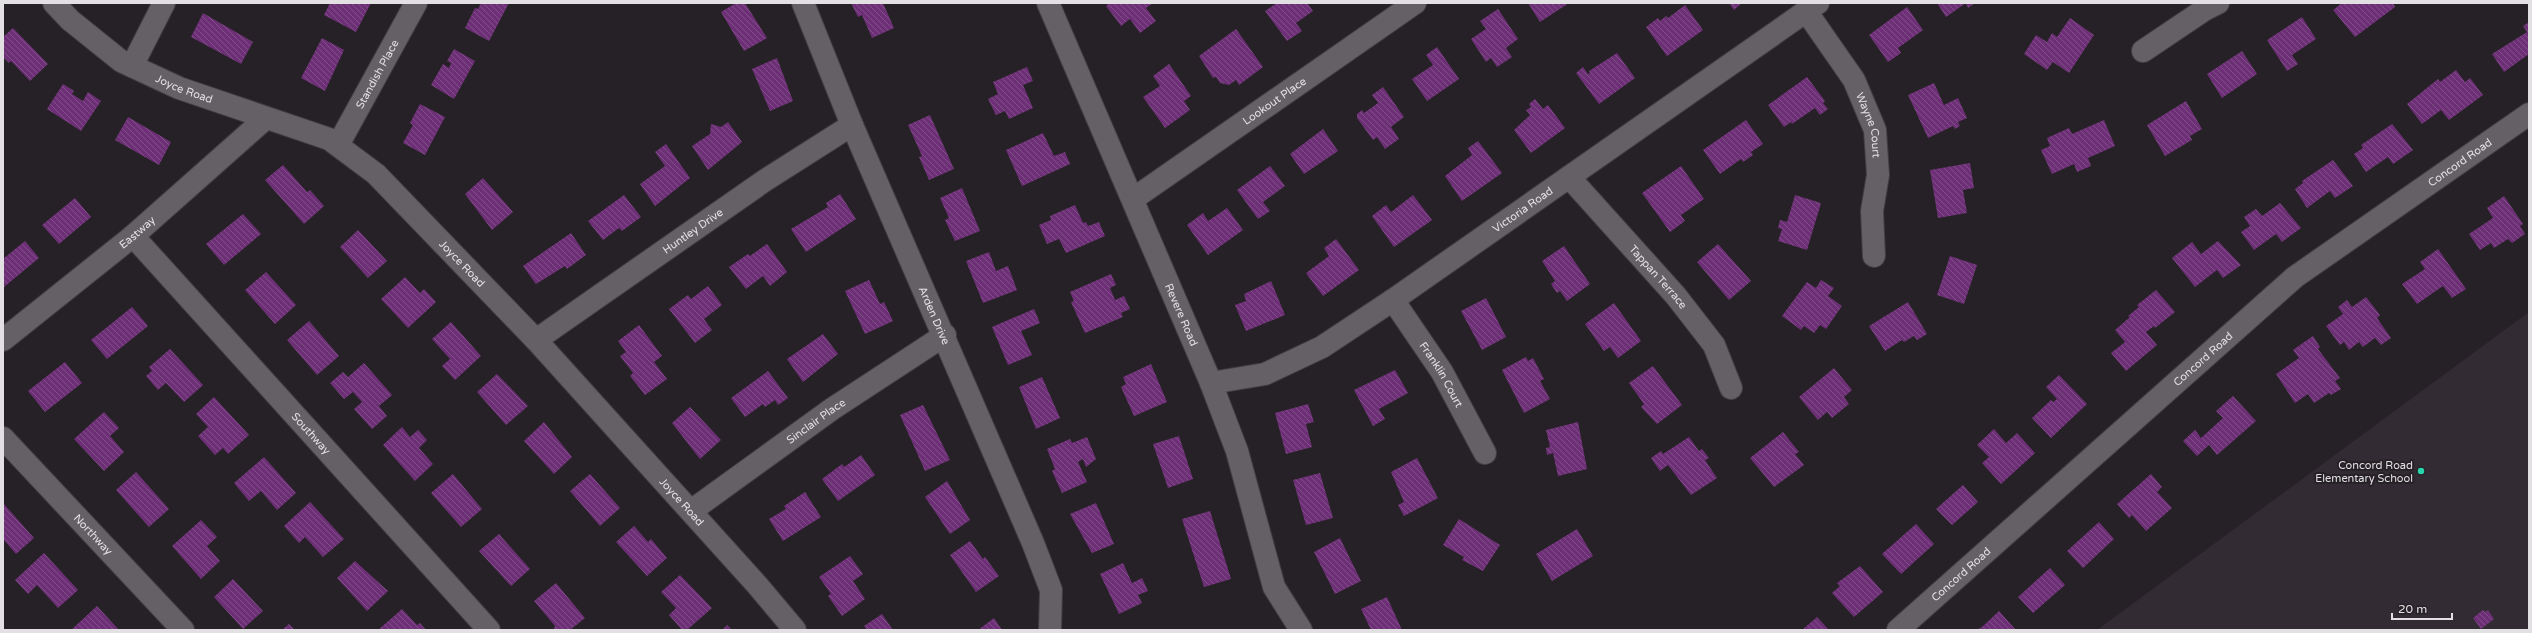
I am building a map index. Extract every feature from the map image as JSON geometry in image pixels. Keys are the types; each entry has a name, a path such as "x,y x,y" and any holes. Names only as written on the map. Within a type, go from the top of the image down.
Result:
{"street":[{"name":"Joyce Road","path":"54,3 76,24 120,61 179,88 329,139 376,174 536,340 691,511 794,630"},
{"path":"132,66 164,3"},
{"name":"Standish Place","path":"338,146 416,3"},
{"name":"Arden Drive","path":"803,3 852,125 945,335 1033,543 1051,590 1052,623 1050,630"},
{"name":"Revere Road","path":"1048,3 1211,383 1237,451 1274,587 1301,630"},
{"name":"Lookout Place","path":"1133,199 1415,3"},
{"path":"2143,51 2204,10 2218,3"},
{"name":"Victoria Road","path":"1211,383 1265,374 1322,347 1393,300 1812,7"},
{"name":"Wayne Court","path":"1812,7 1854,80 1875,130 1878,175 1872,211 1874,256"},
{"name":"Concord Road","path":"1898,630 2295,277 2529,114"},
{"name":"Eastway","path":"3,340 133,236 266,118"},
{"name":"Huntley Drive","path":"536,340 764,181 852,125"},
{"name":"Tappan Terrace","path":"1569,177 1685,308 1714,345 1731,388"},
{"name":"Southway","path":"133,236 489,630"},
{"name":"Franklin Court","path":"1393,300 1442,372 1485,453"},
{"name":"Sinclair Place","path":"691,511 832,409 945,335"},
{"name":"Northway","path":"3,438 183,630"}],"shaded area":[{"name":"Concord Road Elementary School","path":"2529,312 2529,630 2097,630"}],"building":[{"path":"330,3 371,3 356,32 324,15"},
{"path":"481,3 509,3 489,41 465,28 475,8 478,9"},
{"path":"736,3 745,3 767,38 744,51 721,12"},
{"path":"851,3 883,3 894,28 872,38 862,15 858,17"},
{"path":"1110,3 1153,3 1146,8 1156,21 1140,33 1130,19 1121,26 1106,6"},
{"path":"1277,3 1307,3 1313,11 1296,23 1302,31 1287,41 1265,11"},
{"path":"1528,3 1569,3 1540,22"},
{"path":"1729,3 1742,3 1734,10"},
{"path":"1937,3 1966,3 1946,17"},
{"path":"1966,3 1975,3 1968,8"},
{"path":"2342,3 2393,3 2395,7 2355,37 2333,10"},
{"path":"1685,5 1703,30 1667,56 1646,27 1658,18 1660,21 1666,16 1668,18"},
{"path":"1907,7 1923,30 1898,48 1901,53 1888,62 1869,35"},
{"path":"1498,9 1518,39 1506,48 1512,57 1497,67 1491,58 1486,62 1471,39 1486,29 1480,21"},
{"path":"203,13 253,42 241,64 191,37"},
{"path":"2302,17 2316,39 2292,55 2298,64 2287,71 2267,40"},
{"path":"2070,18 2094,35 2069,73 2053,62 2047,70 2024,54 2036,35 2047,42 2052,33 2057,37"},
{"path":"2529,22 2529,54 2504,72 2492,54 2527,32 2523,26"},
{"path":"13,28 48,64 30,81 11,61 9,63 3,57 3,37"},
{"path":"1236,29 1263,67 1239,85 1236,80 1229,85 1220,83 1216,77 1213,78 1199,56"},
{"path":"322,38 344,50 325,91 301,78"},
{"path":"1437,47 1459,79 1427,101 1412,79 1433,65 1426,55"},
{"path":"454,49 475,61 454,99 431,85 443,64 449,68 451,63 447,61"},
{"path":"2242,51 2257,74 2222,98 2207,74"},
{"path":"1617,53 1635,78 1599,104 1576,73 1583,67 1588,74 1590,73 1589,71"},
{"path":"777,58 793,101 770,111 752,69"},
{"path":"1169,64 1191,96 1184,101 1190,110 1165,128 1143,97 1160,86 1153,76"},
{"path":"1027,67 1033,81 1023,85 1033,108 1009,119 1005,111 996,115 988,99 998,94 993,82"},
{"path":"2456,70 2465,82 2470,78 2483,95 2449,120 2441,110 2422,124 2407,104 2438,79 2440,82"},
{"path":"1807,77 1825,101 1823,103 1828,109 1820,115 1815,108 1792,124 1791,122 1784,127 1768,105"},
{"path":"1934,83 1944,105 1958,98 1967,118 1958,122 1960,126 1955,129 1953,126 1928,138 1908,95"},
{"path":"63,84 74,91 72,94 83,101 88,92 101,101 81,131 47,109"},
{"path":"1383,87 1404,117 1391,127 1399,139 1385,149 1377,137 1373,140 1357,118 1357,114 1362,110 1364,113 1378,103 1372,95"},
{"path":"1535,99 1543,109 1548,105 1565,128 1531,153 1514,130 1530,115 1526,110 1531,107 1529,104"},
{"path":"2186,101 2202,129 2190,136 2192,140 2165,156 2147,125"},
{"path":"420,104 445,117 425,155 403,143 413,125 410,123"},
{"path":"930,115 954,169 929,180 919,157 922,156 908,125"},
{"path":"128,117 171,142 159,165 115,140"},
{"path":"1746,120 1763,144 1751,152 1753,155 1743,162 1741,159 1720,174 1703,150"},
{"path":"2104,120 2115,146 2088,158 2091,166 2077,172 2074,164 2052,174 2041,150 2050,146 2047,138 2069,128 2072,134"},
{"path":"728,122 742,142 708,170 692,146 710,134 711,124 721,127"},
{"path":"2392,124 2413,150 2393,164 2388,157 2366,172 2354,154 2363,148 2361,145"},
{"path":"1323,129 1338,151 1304,174 1290,154"},
{"path":"1043,133 1054,156 1065,152 1070,164 1022,186 1006,150"},
{"path":"1478,141 1502,173 1462,201 1445,176 1472,155 1468,148"},
{"path":"666,144 690,178 655,206 640,184 665,166 655,152"},
{"path":"2333,160 2353,186 2335,198 2330,191 2307,208 2295,189 2303,183 2302,181"},
{"path":"1970,163 1974,188 1963,190 1967,213 1938,218 1930,170"},
{"path":"283,165 307,192 310,190 324,206 304,224 265,180"},
{"path":"1270,166 1285,186 1263,202 1270,211 1258,219 1237,190"},
{"path":"1681,166 1704,199 1681,215 1685,221 1670,232 1642,193"},
{"path":"483,178 513,212 492,230 465,194"},
{"path":"962,188 980,231 955,241 945,220 949,218 940,198"},
{"path":"840,194 856,219 806,252 791,229 828,207 826,203"},
{"path":"624,195 641,217 622,231 619,228 603,240 588,221"},
{"path":"1413,195 1432,220 1394,247 1372,216 1386,205 1391,212"},
{"path":"1795,195 1821,203 1807,250 1778,241 1782,229 1778,228 1780,220 1787,222"},
{"path":"2504,196 2523,224 2520,226 2525,234 2512,243 2508,239 2494,248 2491,243 2480,250 2469,234 2493,218 2487,208"},
{"path":"75,198 91,217 59,244 42,225"},
{"path":"2280,203 2301,228 2282,242 2276,234 2254,250 2241,232 2250,226 2244,217 2256,209 2262,216"},
{"path":"1075,205 1083,223 1086,222 1088,226 1099,222 1105,236 1066,253 1059,239 1047,244 1039,225 1051,220 1050,216"},
{"path":"1227,208 1243,230 1208,255 1187,225 1203,213 1208,221"},
{"path":"243,214 261,234 224,265 206,244"},
{"path":"358,230 387,261 368,278 340,247"},
{"path":"571,233 586,255 567,269 565,266 536,284 523,266"},
{"path":"1336,239 1359,270 1323,296 1306,273 1329,256 1324,248"},
{"path":"25,241 39,258 4,287 3,259"},
{"path":"2218,241 2241,265 2223,278 2217,270 2195,287 2172,258 2192,242 2201,254"},
{"path":"767,244 787,272 770,286 763,276 746,289 729,267 748,254 750,256"},
{"path":"1718,244 1751,281 1729,300 1697,262"},
{"path":"1564,246 1590,284 1567,301 1560,291 1557,293 1551,284 1555,281 1542,261"},
{"path":"2438,249 2466,289 2452,298 2443,286 2417,304 2402,284 2425,269 2420,262"},
{"path":"989,252 996,271 1008,266 1017,290 983,303 966,261"},
{"path":"1950,256 1977,265 1964,304 1937,295"},
{"path":"266,272 296,305 275,324 245,290"},
{"path":"1111,274 1116,285 1110,288 1115,300 1124,296 1130,309 1121,313 1123,317 1085,333 1071,302 1074,301 1070,292"},
{"path":"405,277 420,293 424,289 436,302 408,328 381,299"},
{"path":"869,280 880,304 884,302 893,321 865,334 845,291"},
{"path":"1821,280 1834,288 1828,296 1842,306 1826,329 1820,325 1814,333 1804,326 1801,330 1782,316 1807,282 1816,288"},
{"path":"1271,281 1285,315 1246,331 1235,305 1246,301 1244,294"},
{"path":"708,286 722,305 704,319 712,330 695,343 669,309 688,295 691,299"},
{"path":"2156,290 2175,312 2155,328 2154,326 2146,332 2157,345 2126,371 2111,353 2125,342 2115,330 2139,307 2137,305"},
{"path":"2366,297 2380,315 2377,318 2391,338 2381,345 2375,338 2363,347 2359,342 2349,350 2344,342 2340,345 2326,326 2343,314 2338,307 2347,300 2352,307"},
{"path":"1486,298 1506,337 1482,350 1461,311"},
{"path":"1908,302 1927,334 1917,340 1914,336 1904,342 1902,340 1885,351 1869,326"},
{"path":"1614,303 1641,341 1618,358 1610,347 1604,351 1585,324"},
{"path":"132,307 148,326 107,359 91,340"},
{"path":"1034,309 1040,323 1021,331 1032,355 1008,365 992,327"},
{"path":"309,321 339,356 317,375 287,340"},
{"path":"451,322 481,356 455,380 442,366 450,359 432,339"},
{"path":"639,325 662,356 654,362 667,379 645,395 630,376 633,373 620,356 626,352 618,341"},
{"path":"823,334 838,354 803,382 787,359"},
{"path":"2313,336 2320,347 2318,349 2340,378 2335,381 2341,389 2331,395 2329,393 2314,403 2308,394 2295,403 2276,374 2299,358 2293,350"},
{"path":"170,349 203,385 184,402 166,383 158,390 146,376 152,371 149,367"},
{"path":"1526,357 1528,361 1533,358 1544,379 1540,381 1550,399 1524,413 1502,370"},
{"path":"65,362 82,383 45,412 28,391"},
{"path":"364,363 392,395 379,406 387,416 372,429 354,409 362,402 353,392 344,399 330,383 343,372 348,377"},
{"path":"1151,364 1167,402 1134,416 1121,387 1126,384 1123,377"},
{"path":"1653,366 1682,405 1657,424 1641,407 1644,404 1629,383"},
{"path":"1834,368 1852,390 1844,397 1849,404 1832,418 1827,412 1818,420 1799,397"},
{"path":"1395,370 1408,393 1379,409 1385,419 1373,426 1354,390"},
{"path":"768,371 788,398 778,405 775,400 765,407 763,404 745,417 731,398"},
{"path":"497,374 528,406 506,425 477,392"},
{"path":"2059,375 2087,404 2051,438 2032,418 2051,400 2053,402 2057,399 2046,387"},
{"path":"1042,377 1060,418 1036,429 1019,387"},
{"path":"2233,396 2256,421 2217,455 2209,445 2197,456 2183,441 2195,430 2201,438 2223,418 2216,411"},
{"path":"214,397 249,435 228,454 223,448 215,455 198,436 208,427 196,414"},
{"path":"1308,404 1314,422 1306,424 1312,447 1286,454 1275,413"},
{"path":"923,405 950,460 925,471 900,415"},
{"path":"690,407 721,440 700,459 672,423"},
{"path":"104,412 119,428 110,436 124,452 104,471 74,439"},
{"path":"544,422 572,457 554,474 524,441"},
{"path":"1578,422 1587,469 1558,476 1553,453 1547,455 1546,448 1550,447 1546,430"},
{"path":"402,427 410,437 418,430 427,440 419,448 433,464 415,481 383,445"},
{"path":"1994,429 2006,443 2017,433 2035,453 2001,484 1982,463 1989,457 1977,445"},
{"path":"1783,432 1799,452 1795,454 1804,465 1774,487 1750,458"},
{"path":"1179,436 1193,479 1168,488 1153,444"},
{"path":"1087,437 1096,459 1086,467 1083,459 1078,462 1087,482 1062,493 1052,471 1055,469 1047,449 1070,439 1072,443"},
{"path":"1689,437 1699,451 1702,449 1709,458 1705,460 1717,478 1691,495 1668,465 1660,471 1651,458 1661,451 1663,454"},
{"path":"861,455 875,475 838,501 822,479 842,464 844,467"},
{"path":"264,457 296,493 277,510 261,491 249,501 234,483"},
{"path":"1417,458 1438,498 1404,516 1398,505 1404,502 1391,472"},
{"path":"136,472 169,509 149,527 116,490"},
{"path":"1320,473 1333,518 1306,525 1293,480"},
{"path":"453,474 482,509 461,527 431,493"},
{"path":"590,474 620,508 600,526 570,491"},
{"path":"2151,474 2162,487 2157,492 2172,508 2146,531 2132,515 2129,518 2117,504"},
{"path":"947,481 970,520 950,534 925,497"},
{"path":"1963,485 1978,502 1952,525 1936,509"},
{"path":"805,492 821,517 783,541 769,519 786,509 784,506"},
{"path":"310,502 344,539 323,557 305,537 299,543 284,526"},
{"path":"3,503 34,538 16,554 3,539"},
{"path":"1096,503 1114,544 1092,553 1070,514"},
{"path":"1210,511 1231,579 1204,587 1182,519"},
{"path":"1459,519 1500,545 1483,571 1462,560 1464,557 1443,545"},
{"path":"201,520 217,537 207,546 220,561 201,579 172,546"},
{"path":"2099,522 2114,539 2083,568 2067,551"},
{"path":"1916,524 1934,544 1901,574 1882,554"},
{"path":"634,526 648,542 651,539 667,558 647,576 616,542"},
{"path":"1577,529 1593,556 1552,581 1536,554"},
{"path":"499,534 530,569 511,586 479,551"},
{"path":"1340,538 1361,581 1335,594 1314,552"},
{"path":"970,541 983,559 985,557 999,576 976,592 950,555"},
{"path":"44,553 78,590 58,608 37,585 28,594 15,580"},
{"path":"850,556 863,574 853,581 865,599 842,616 828,596 831,594 819,577"},
{"path":"355,561 388,591 367,611 337,578"},
{"path":"1123,563 1132,583 1142,578 1148,591 1138,595 1142,603 1119,614 1100,574"},
{"path":"1860,566 1883,592 1854,617 1832,593 1840,586 1837,583"},
{"path":"2050,568 2065,585 2033,613 2018,597"},
{"path":"680,575 712,608 687,630 682,630 669,615 676,608 661,592"},
{"path":"233,579 263,611 243,629 214,597"},
{"path":"556,583 585,618 570,630 553,630 555,626 534,601"},
{"path":"1387,597 1402,630 1371,630 1361,609"},
{"path":"97,606 119,630 71,630"},
{"path":"402,609 417,625 420,623 426,630 378,630"},
{"path":"2483,610 2485,612 2488,610 2494,619 2481,629 2473,618"},
{"path":"1999,611 2016,630 1976,630 1982,627"},
{"path":"882,614 893,630 867,630 864,626"},
{"path":"1817,617 1829,630 1802,630"},
{"path":"994,618 1002,630 978,630"},
{"path":"289,624 295,630 282,630"},
{"path":"727,625 732,630 722,630"}],"place":[{"name":"Concord Road Elementary School","path":"2421,471"}]}
